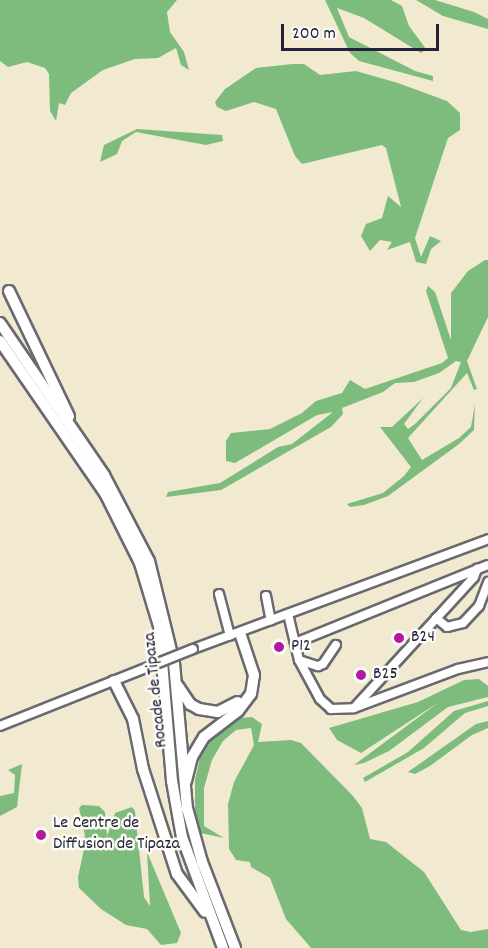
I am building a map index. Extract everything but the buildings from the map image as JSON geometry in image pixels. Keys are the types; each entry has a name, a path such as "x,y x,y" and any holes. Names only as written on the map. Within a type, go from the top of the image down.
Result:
{"highway":[{"path":"9,291 80,441"},
{"name":"Rocade de Tipaza","path":"0,323 120,501 149,561 174,663 187,808 202,862 235,948"},
{"name":"Rocade de Tipaza","path":"0,341 105,493 140,563 159,626 176,810 191,865 223,948"},
{"path":"174,663 180,690 190,704 209,712 228,709 243,696 248,678 235,635"},
{"path":"187,808 188,767 198,746 251,694 254,675 235,635"},
{"path":"114,681 133,719 143,769 177,874 213,922"}],"street":[{"path":"0,726 194,649 488,539"},
{"path":"295,643 488,565"},
{"path":"354,708 474,578 477,570"},
{"path":"436,618 447,627 463,623 479,606 488,582"},
{"path":"219,594 235,635"},
{"path":"266,596 271,621"},
{"path":"288,614 299,660 320,699 332,709 354,708 458,669 488,662"},
{"path":"299,660 318,666 328,660 336,645"}],"green space":[{"path":"0,0 177,0 167,12 170,32 184,52 189,70 181,65 176,48 158,58 135,59 103,70 71,93 65,105 59,103 56,121 50,111 49,74 45,68 27,62 8,67 0,61"},
{"path":"325,0 391,0 402,6 409,26 426,49 421,53 364,18 337,8 349,37 415,71 433,76 433,81 359,61 350,53"},
{"path":"416,0 435,0 474,12 488,19 488,29 443,16"},
{"path":"304,64 320,75 356,71 398,83 447,101 460,113 460,130 448,138 415,238 421,257 430,236 441,241 431,249 426,264 416,262 410,242 387,250 392,242 380,240 370,251 361,236 366,224 382,218 388,196 401,207 386,148 382,145 302,164 295,156 276,109 254,102 226,111 217,107 215,102 225,89 256,68"},
{"path":"137,129 222,135 223,141 206,145 136,132 122,141 117,154 100,162 104,145"},
{"path":"488,260 488,317 467,361 477,389 474,390 467,373 408,438 422,460 459,438 471,427 475,404 474,430 459,444 388,496 364,505 350,507 347,504 383,493 404,476 411,467 380,427 392,427 423,398 404,424 408,429 415,424 451,388 461,362 456,361 439,373 414,382 395,383 383,392 342,408 343,414 331,427 221,490 166,497 168,492 220,483 278,447 292,444 333,412 317,415 235,463 226,461 226,441 231,433 270,429 302,413 316,401 342,393 350,380 365,389 442,363 448,358 426,291 428,286 435,292 451,340 451,293 468,271"},
{"path":"479,679 488,686 488,697 448,707 389,751 364,763 354,765 439,702 361,753 337,740 329,728 418,702 464,680"},
{"path":"488,701 488,706 465,713 424,748 365,782 363,778 408,752 454,711"},
{"path":"252,717 262,724 258,742 291,740 301,743 362,808 370,839 386,842 424,872 461,930 471,932 488,929 488,948 311,948 286,919 270,878 251,867 250,862 236,860 229,849 228,804 234,782 254,745 251,728 236,730 223,741 212,760 204,788 204,826 224,838 200,833 195,825 195,780 200,757 214,736 240,718"},
{"path":"488,721 488,728 472,735 430,766 415,774 408,772 476,724"},
{"path":"22,764 17,807 0,816 0,796 14,793 15,775 8,770"},
{"path":"82,805 99,806 105,812 107,836 115,813 132,807 135,811 144,897 150,906 147,852 181,933 177,943 161,945 147,929 126,925 101,909 79,888 78,877 84,849 80,842 85,836 79,808"}],"place":[{"name":"B24","path":"399,638"},
{"name":"P12","path":"279,647"},
{"name":"B25","path":"361,675"},
{"name":"Le Centre de Diffusion de Tipaza","path":"41,835"}]}
